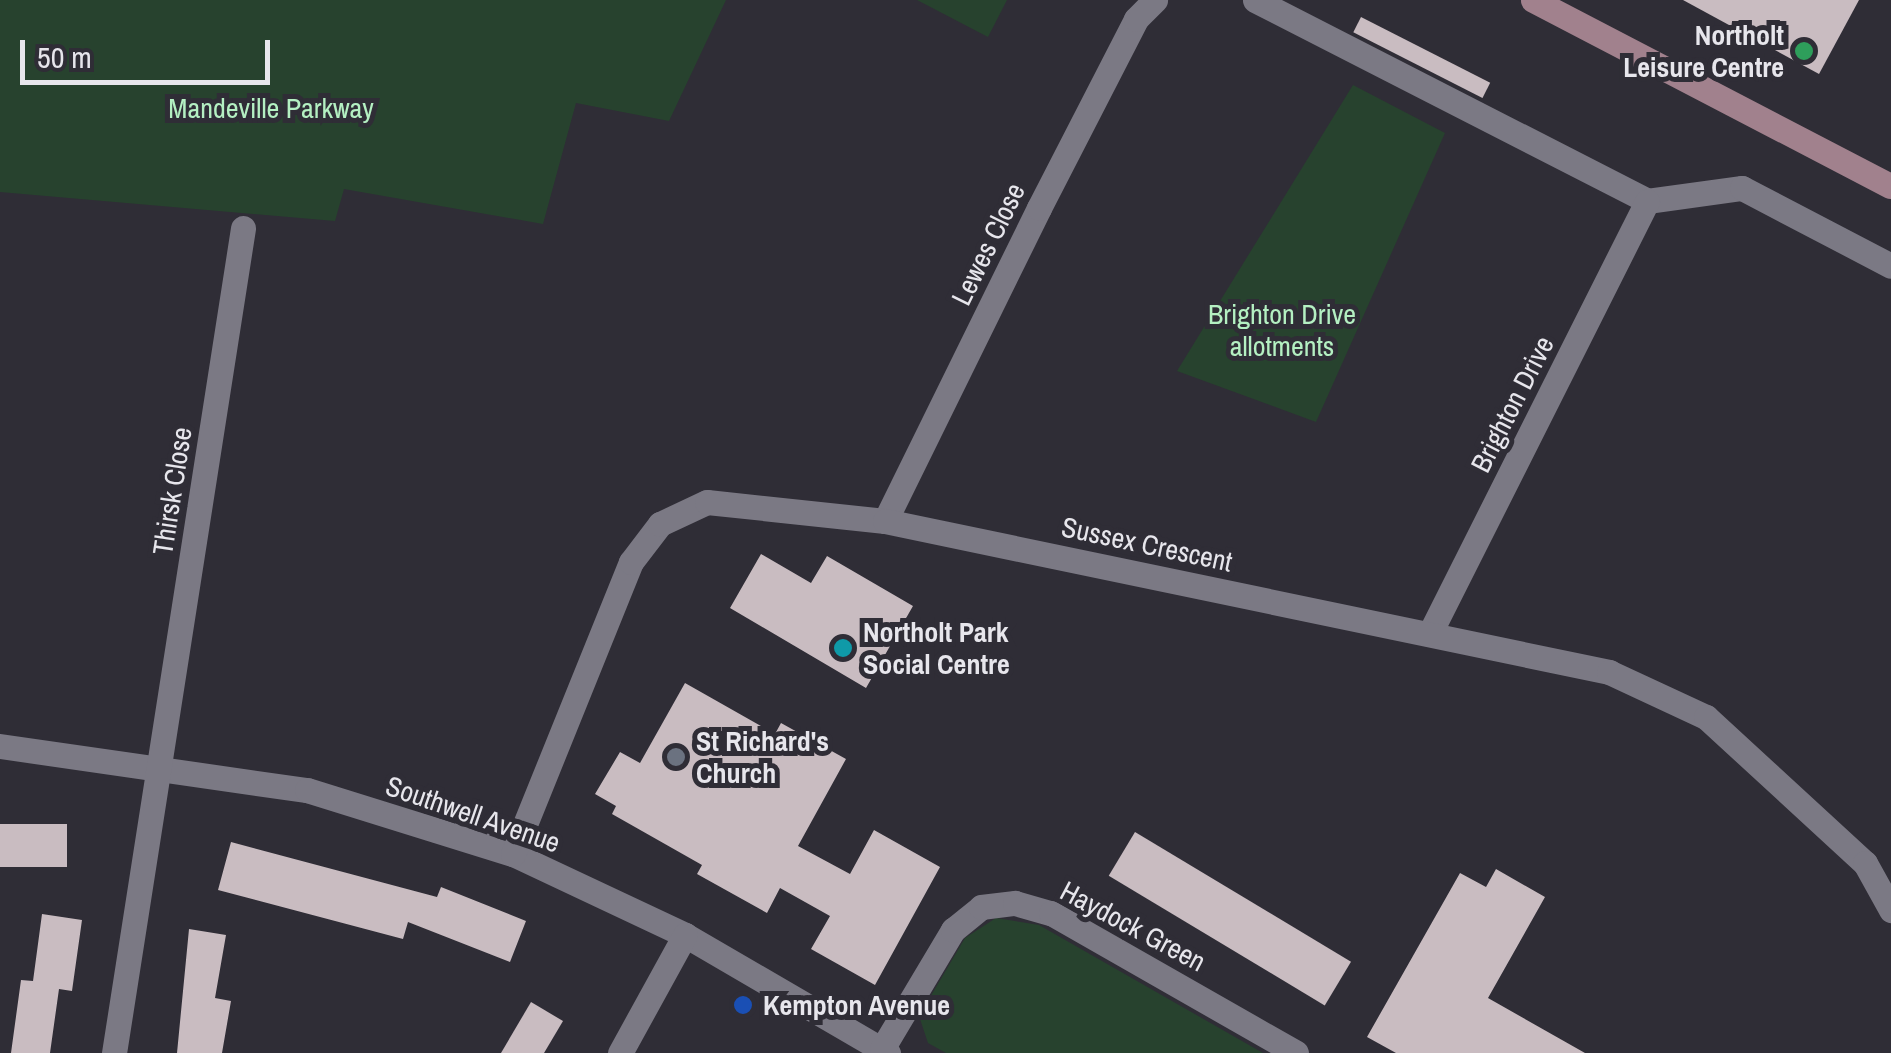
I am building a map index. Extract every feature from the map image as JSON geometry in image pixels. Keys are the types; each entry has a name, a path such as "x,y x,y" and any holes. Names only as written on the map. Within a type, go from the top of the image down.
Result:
{"street":[{"name":"Lewes Close","path":"885,520 1074,139 1136,20 1155,0"},
{"path":"1255,0 1648,201 1742,188 1891,266"},
{"path":"1533,0 1891,186"},
{"name":"Brighton Drive","path":"1430,634 1648,201"},
{"name":"Thirsk Close","path":"114,1053 243,228"},
{"name":"Sussex Crescent","path":"513,854 631,562 660,524 707,502 885,520 1609,672 1706,718 1865,863 1891,910"},
{"name":"Southwell Avenue","path":"0,746 160,764 307,790 513,854 685,934 885,1051"},
{"name":"Haydock Green","path":"885,1051 953,930 982,907 1016,903 1051,912 1296,1053"},
{"path":"620,1053 685,934"}],"green space":[{"name":"Mandeville Parkway","path":"0,0 726,0 669,121 576,103 543,224 344,189 335,221 0,192"},
{"path":"917,0 1007,0 988,37"},
{"name":"Brighton Drive allotments","path":"1353,85 1445,133 1316,422 1177,371"},
{"path":"996,918 1039,925 1263,1053 946,1053 928,1043 919,1016 965,938"}],"building":[{"name":"Northolt Leisure Centre","path":"1683,0 1859,0 1819,74"},
{"path":"1361,17 1490,83 1482,98 1353,32"},
{"name":"Northolt Park Social Centre","path":"761,554 811,583 827,556 913,606 866,688 730,608"},
{"path":"685,683 775,734 781,723 846,759 798,846 850,874 874,830 940,867 875,985 811,949 830,916 780,888 767,913 697,874 702,865 612,814 616,806 595,794 620,752 640,763"},
{"path":"0,824 67,824 67,867 0,867"},
{"path":"1135,832 1351,962 1325,1006 1109,876"},
{"path":"231,842 437,897 441,887 526,921 510,962 408,922 403,939 218,890"},
{"path":"1496,869 1545,897 1488,998 1585,1053 1396,1053 1367,1037 1460,873 1486,887"},
{"path":"42,914 82,920 72,991 59,989 50,1053 11,1053 21,980 33,981"},
{"path":"189,929 226,935 215,998 231,1001 222,1053 177,1053"},
{"path":"531,1002 563,1021 544,1053 501,1053"}],"place":[{"name":"Northolt Leisure Centre","path":"1804,51"},
{"name":"Northolt Park Social Centre","path":"843,648"},
{"name":"St Richard's Church","path":"676,757"},
{"name":"Kempton Avenue","path":"743,1005"}]}
